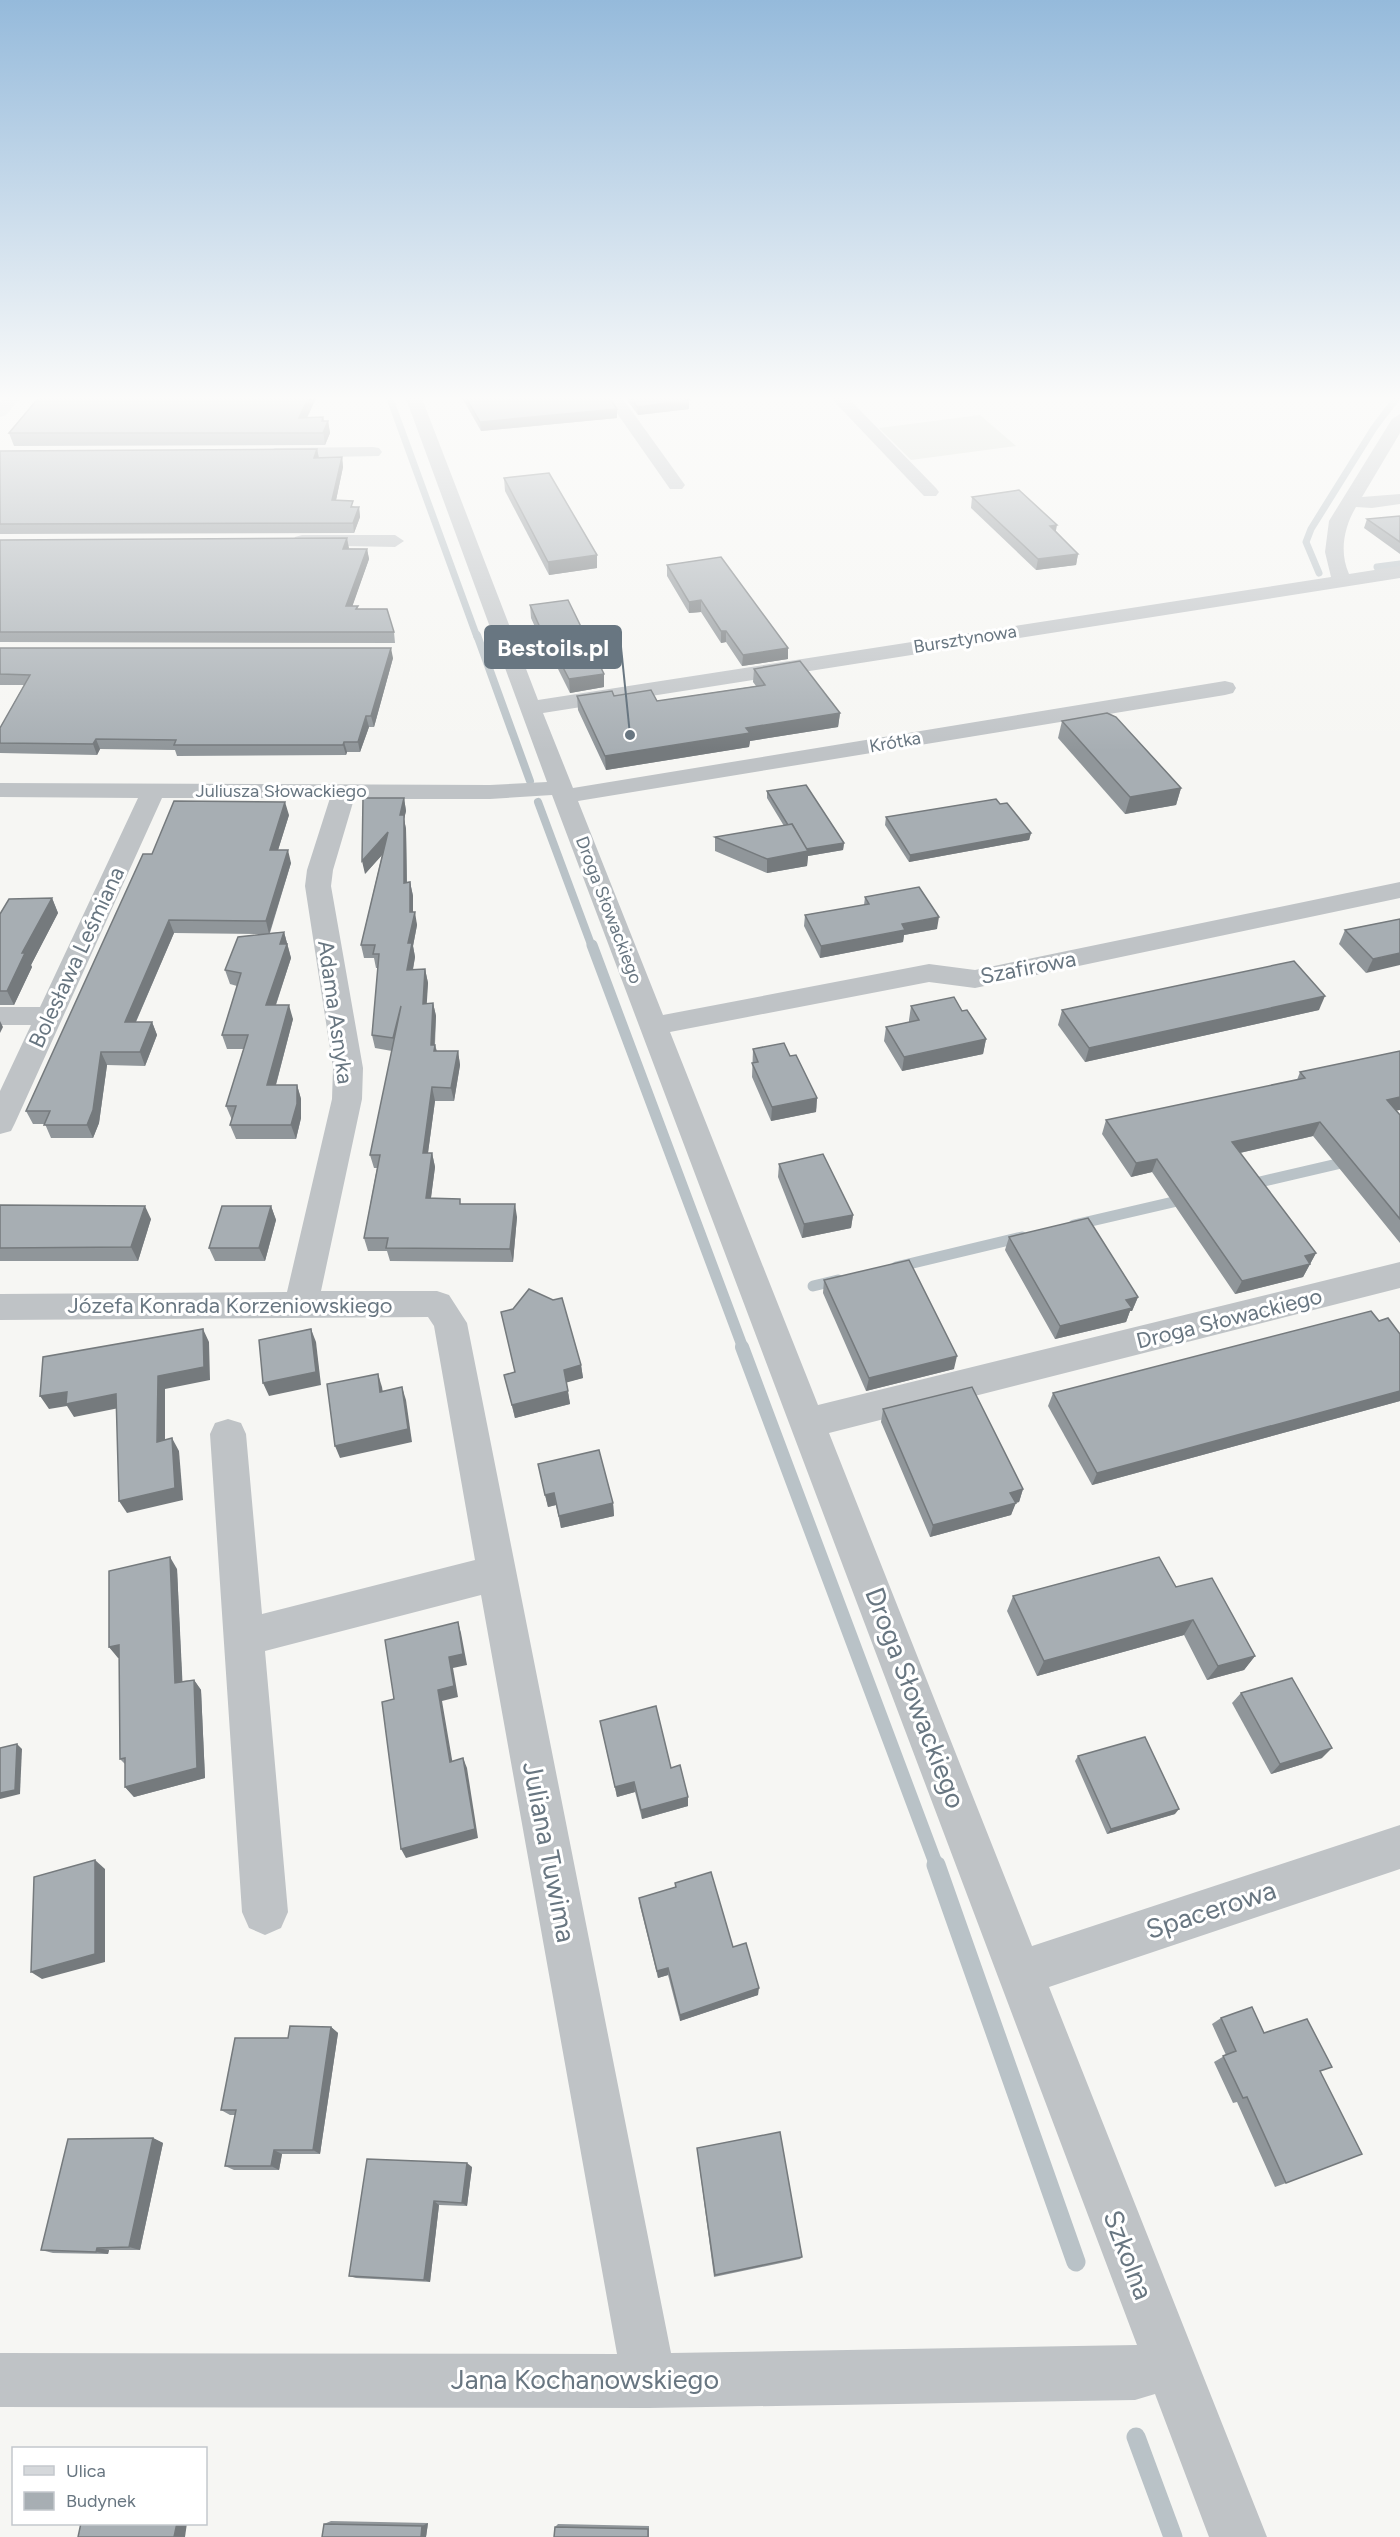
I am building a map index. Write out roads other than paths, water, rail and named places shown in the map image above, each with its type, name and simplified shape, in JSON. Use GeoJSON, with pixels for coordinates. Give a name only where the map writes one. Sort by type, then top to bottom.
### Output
{"type":"FeatureCollection","features":[{"type":"Feature","properties":{"kind":"street","name":"Droga Słowackiego"},"geometry":{"type":"LineString","coordinates":[[457,514],[530,708],[1021,1973]]}},
{"type":"Feature","properties":{"kind":"street"},"geometry":{"type":"LineString","coordinates":[[1343,514],[1333,538],[1338,575],[1343,580]]}},
{"type":"Feature","properties":{"kind":"street"},"geometry":{"type":"LineString","coordinates":[[288,542],[395,542]]}},
{"type":"Feature","properties":{"kind":"street","name":"Bursztynowa"},"geometry":{"type":"LineString","coordinates":[[530,708],[1400,572]]}},
{"type":"Feature","properties":{"kind":"street","name":"Krótka"},"geometry":{"type":"LineString","coordinates":[[563,792],[1225,688]]}},
{"type":"Feature","properties":{"kind":"street","name":"Juliusza Słowackiego"},"geometry":{"type":"LineString","coordinates":[[0,790],[563,792]]}},
{"type":"Feature","properties":{"kind":"street","name":"Bolesława Leśmiana"},"geometry":{"type":"LineString","coordinates":[[0,1123],[153,790]]}},
{"type":"Feature","properties":{"kind":"street","name":"Adama Asnyka"},"geometry":{"type":"LineString","coordinates":[[301,1304],[347,1099],[348,1068],[318,886],[320,870],[344,791]]}},
{"type":"Feature","properties":{"kind":"street","name":"Szafirowa"},"geometry":{"type":"LineString","coordinates":[[654,1026],[929,973],[975,979],[1400,890]]}},
{"type":"Feature","properties":{"kind":"street"},"geometry":{"type":"LineString","coordinates":[[0,1016],[49,1016]]}},
{"type":"Feature","properties":{"kind":"street","name":"Droga Słowackiego"},"geometry":{"type":"LineString","coordinates":[[808,1423],[1385,1279]]}},
{"type":"Feature","properties":{"kind":"street","name":"Józefa Konrada Korzeniowskiego"},"geometry":{"type":"LineString","coordinates":[[0,1307],[437,1304],[450,1323]]}},
{"type":"Feature","properties":{"kind":"street","name":"Juliana Tuwima"},"geometry":{"type":"LineString","coordinates":[[450,1323],[649,2381]]}},
{"type":"Feature","properties":{"kind":"street"},"geometry":{"type":"LineString","coordinates":[[228,1434],[265,1912]]}},
{"type":"Feature","properties":{"kind":"street"},"geometry":{"type":"LineString","coordinates":[[244,1637],[496,1573]]}},
{"type":"Feature","properties":{"kind":"street","name":"Spacerowa"},"geometry":{"type":"LineString","coordinates":[[1021,1973],[1400,1847]]}},
{"type":"Feature","properties":{"kind":"street","name":"Szkolna"},"geometry":{"type":"LineString","coordinates":[[1021,1973],[1238,2537]]}},
{"type":"Feature","properties":{"kind":"street","name":"Jana Kochanowskiego"},"geometry":{"type":"LineString","coordinates":[[0,2380],[649,2381],[1135,2373],[1169,2362]]}},
{"type":"Feature","properties":{"kind":"waterway"},"geometry":{"type":"LineString","coordinates":[[432,514],[477,637]]}},
{"type":"Feature","properties":{"kind":"waterway"},"geometry":{"type":"LineString","coordinates":[[1319,573],[1306,542],[1320,514]]}},
{"type":"Feature","properties":{"kind":"waterway"},"geometry":{"type":"LineString","coordinates":[[1377,567],[1400,564]]}},
{"type":"Feature","properties":{"kind":"waterway"},"geometry":{"type":"LineString","coordinates":[[477,635],[530,781]]}},
{"type":"Feature","properties":{"kind":"waterway"},"geometry":{"type":"LineString","coordinates":[[538,802],[592,947]]}},
{"type":"Feature","properties":{"kind":"waterway"},"geometry":{"type":"LineString","coordinates":[[592,945],[743,1348]]}},
{"type":"Feature","properties":{"kind":"waterway"},"geometry":{"type":"LineString","coordinates":[[1247,1185],[1350,1161]]}},
{"type":"Feature","properties":{"kind":"waterway"},"geometry":{"type":"LineString","coordinates":[[1074,1225],[1186,1199]]}},
{"type":"Feature","properties":{"kind":"waterway"},"geometry":{"type":"LineString","coordinates":[[896,1267],[1022,1237]]}},
{"type":"Feature","properties":{"kind":"waterway"},"geometry":{"type":"LineString","coordinates":[[813,1286],[838,1280]]}},
{"type":"Feature","properties":{"kind":"waterway"},"geometry":{"type":"LineString","coordinates":[[742,1347],[937,1867]]}},
{"type":"Feature","properties":{"kind":"waterway"},"geometry":{"type":"LineString","coordinates":[[936,1865],[1076,2262]]}},
{"type":"Feature","properties":{"kind":"waterway"},"geometry":{"type":"LineString","coordinates":[[1136,2437],[1173,2537]]}},
{"type":"Feature","properties":{"kind":"place","name":"Bestoils.pl"},"geometry":{"type":"Point","coordinates":[630,735]}}]}
